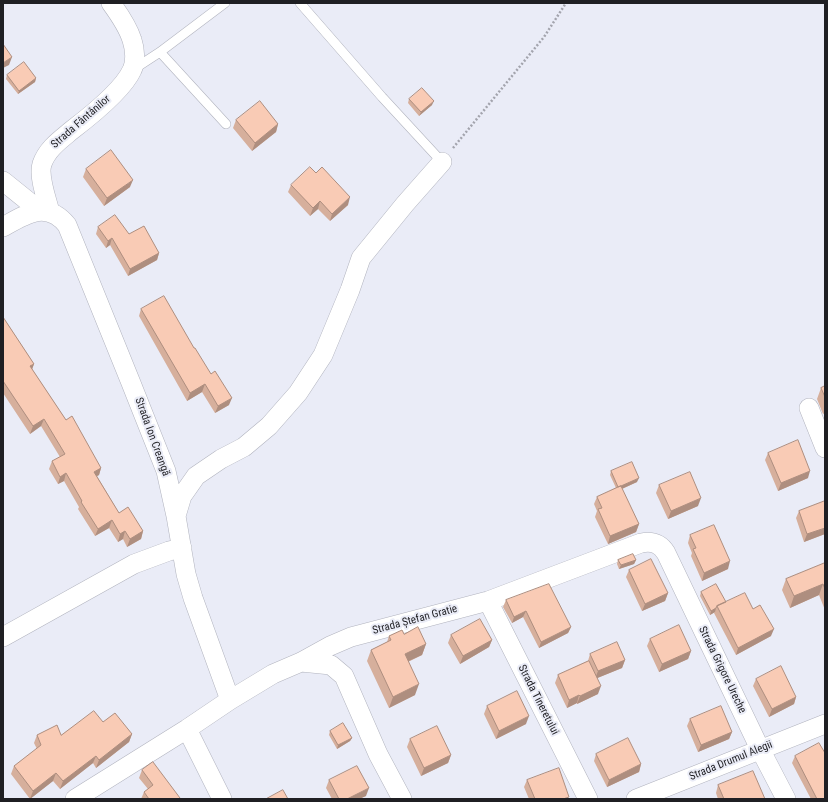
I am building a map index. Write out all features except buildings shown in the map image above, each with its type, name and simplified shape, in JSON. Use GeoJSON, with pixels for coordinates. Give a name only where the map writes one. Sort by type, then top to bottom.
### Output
{"type":"FeatureCollection","features":[{"type":"Feature","properties":{"kind":"street"},"geometry":{"type":"LineString","coordinates":[[119,6],[132,40],[134,57],[132,70]]}},
{"type":"Feature","properties":{"kind":"street","name":"Strada Fântânilor"},"geometry":{"type":"LineString","coordinates":[[44,211],[41,166],[46,154],[56,143],[86,119],[118,89],[132,70]]}},
{"type":"Feature","properties":{"kind":"street"},"geometry":{"type":"LineString","coordinates":[[176,516],[182,496],[196,476],[221,459],[244,447],[269,426],[298,393],[323,355],[350,290],[361,258],[442,162]]}},
{"type":"Feature","properties":{"kind":"street","name":"Strada Ion Creangă"},"geometry":{"type":"LineString","coordinates":[[3,181],[44,211],[60,217],[67,225],[166,471],[176,516],[186,574],[193,598],[230,700]]}},
{"type":"Feature","properties":{"kind":"street"},"geometry":{"type":"LineString","coordinates":[[3,227],[17,219],[44,211]]}},
{"type":"Feature","properties":{"kind":"street"},"geometry":{"type":"LineString","coordinates":[[809,408],[825,448]]}},
{"type":"Feature","properties":{"kind":"street","name":"Strada Ștefan Gratie"},"geometry":{"type":"LineString","coordinates":[[75,799],[273,674],[301,662],[350,637],[488,601],[641,543],[657,543]]}},
{"type":"Feature","properties":{"kind":"street","name":"Strada Grigore Ureche"},"geometry":{"type":"LineString","coordinates":[[657,543],[666,553],[760,749],[786,799]]}},
{"type":"Feature","properties":{"kind":"street"},"geometry":{"type":"LineString","coordinates":[[3,637],[134,564],[169,551],[182,548]]}},
{"type":"Feature","properties":{"kind":"street","name":"Strada Tineretului"},"geometry":{"type":"LineString","coordinates":[[488,601],[588,799]]}},
{"type":"Feature","properties":{"kind":"street"},"geometry":{"type":"LineString","coordinates":[[301,662],[331,665],[344,676],[378,754],[402,799]]}},
{"type":"Feature","properties":{"kind":"street","name":"Strada Drumul Alegii"},"geometry":{"type":"LineString","coordinates":[[636,799],[825,724]]}},
{"type":"Feature","properties":{"kind":"street"},"geometry":{"type":"LineString","coordinates":[[187,729],[222,799]]}},
{"type":"Feature","properties":{"kind":"lane"},"geometry":{"type":"LineString","coordinates":[[132,70],[160,52],[225,3]]}},
{"type":"Feature","properties":{"kind":"lane"},"geometry":{"type":"LineString","coordinates":[[300,3],[382,97],[442,162]]}},
{"type":"Feature","properties":{"kind":"lane"},"geometry":{"type":"LineString","coordinates":[[160,52],[226,124]]}},
{"type":"Feature","properties":{"kind":"path"},"geometry":{"type":"LineString","coordinates":[[442,162],[544,37],[566,3]]}}]}
